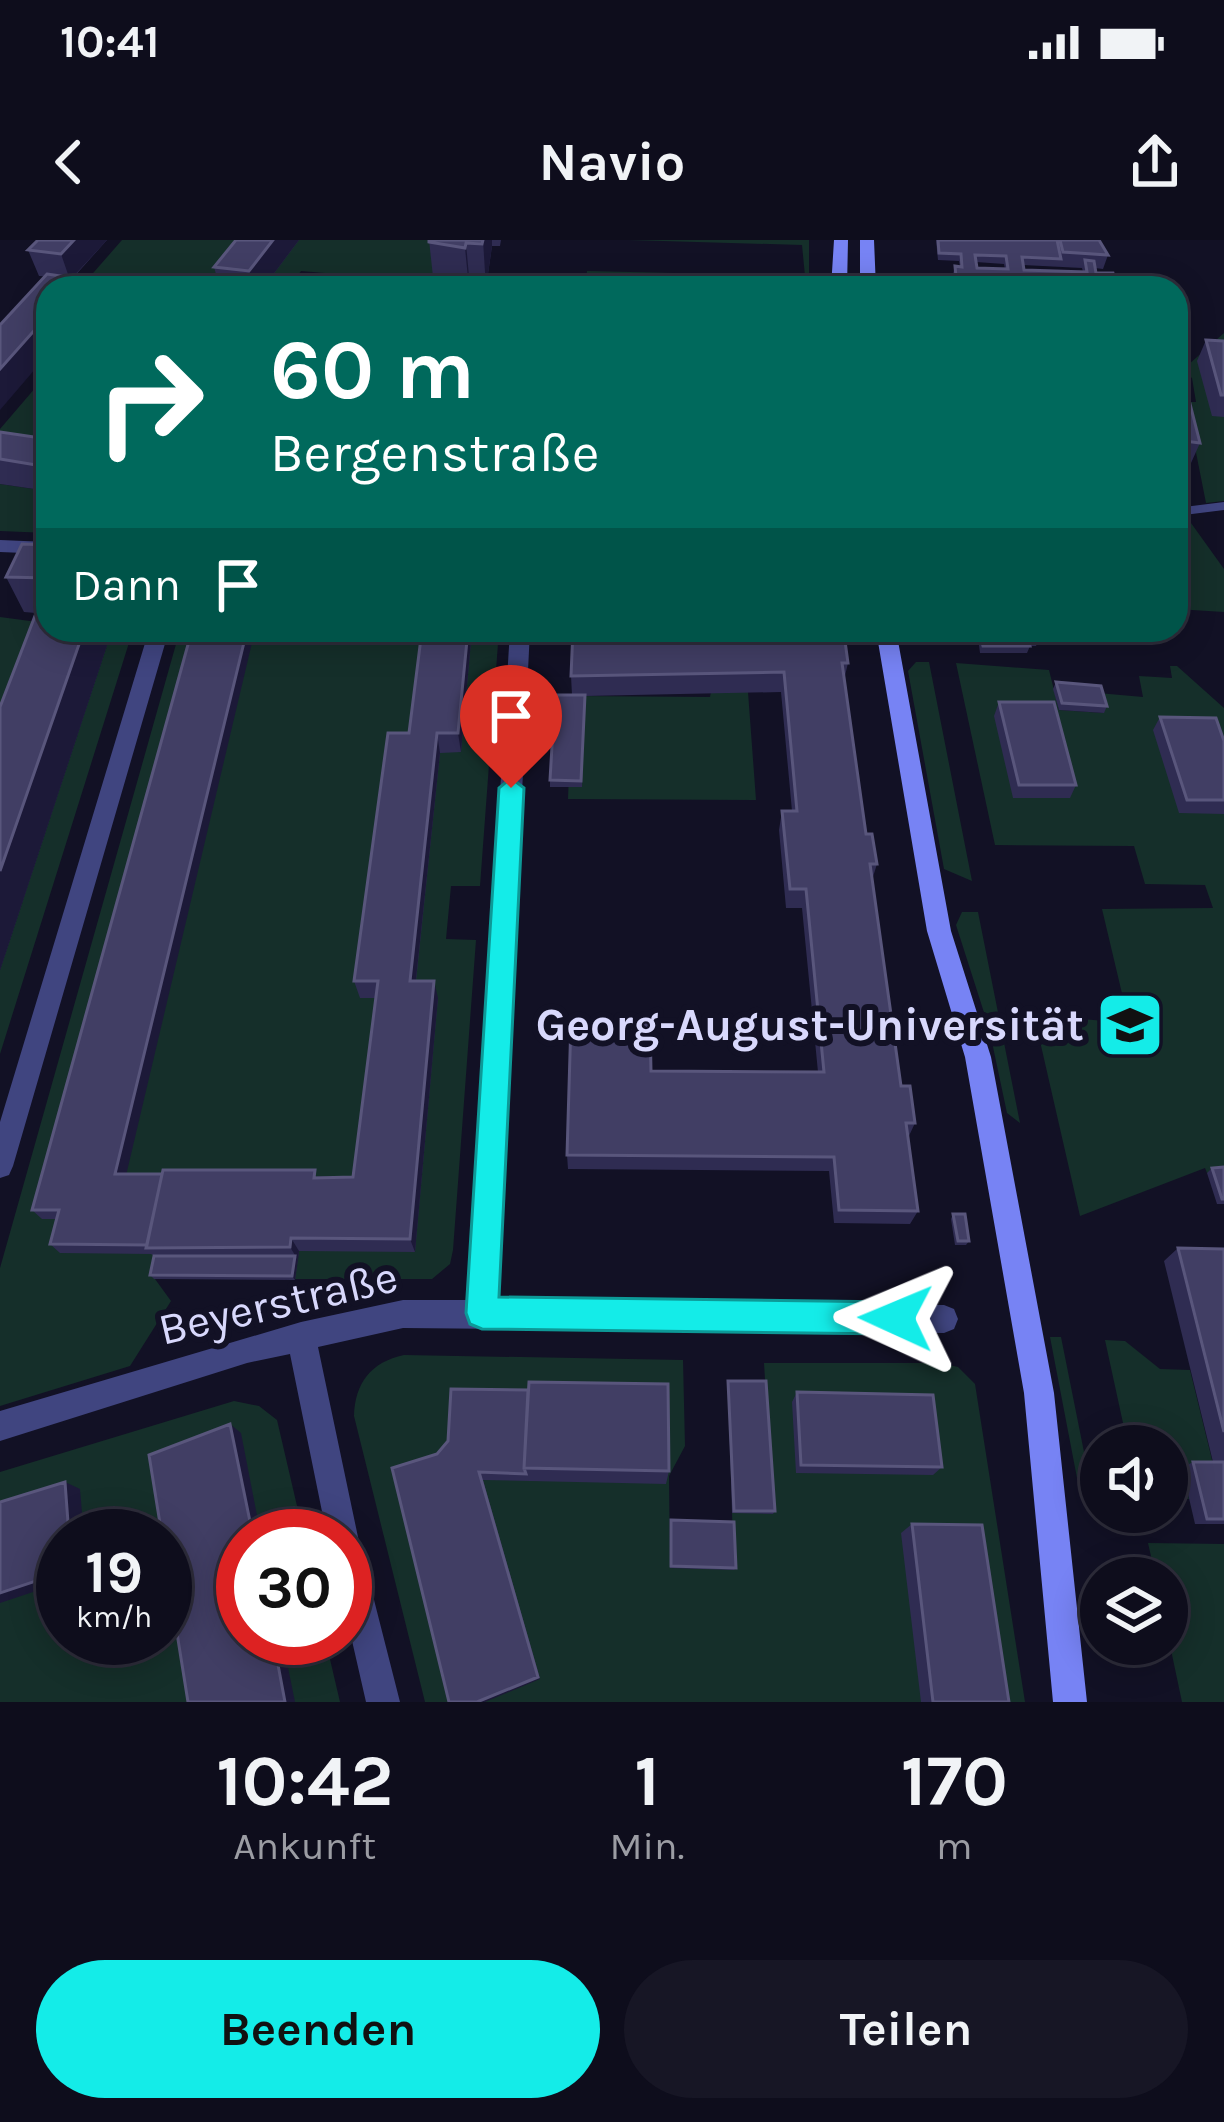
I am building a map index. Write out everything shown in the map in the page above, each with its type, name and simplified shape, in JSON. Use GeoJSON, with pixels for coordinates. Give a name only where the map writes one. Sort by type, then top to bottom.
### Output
{"type":"FeatureCollection","features":[{"type":"Feature","properties":{"kind":"street"},"geometry":{"type":"LineString","coordinates":[[840,276],[841,240]]}},
{"type":"Feature","properties":{"kind":"street"},"geometry":{"type":"LineString","coordinates":[[867,240],[868,276]]}},
{"type":"Feature","properties":{"kind":"street"},"geometry":{"type":"LineString","coordinates":[[0,546],[36,548]]}},
{"type":"Feature","properties":{"kind":"street"},"geometry":{"type":"LineString","coordinates":[[0,1166],[155,642]]}},
{"type":"Feature","properties":{"kind":"street"},"geometry":{"type":"LineString","coordinates":[[482,1313],[519,642]]}},
{"type":"Feature","properties":{"kind":"street"},"geometry":{"type":"LineString","coordinates":[[888,642],[935,912],[978,1057],[1039,1393],[1070,1702]]}},
{"type":"Feature","properties":{"kind":"street","name":"Beyerstraße"},"geometry":{"type":"LineString","coordinates":[[0,1426],[301,1336],[403,1314],[944,1318]]}},
{"type":"Feature","properties":{"kind":"street"},"geometry":{"type":"LineString","coordinates":[[301,1336],[338,1509]]}},
{"type":"Feature","properties":{"kind":"street"},"geometry":{"type":"LineString","coordinates":[[372,1659],[382,1702]]}},
{"type":"Feature","properties":{"kind":"lane"},"geometry":{"type":"LineString","coordinates":[[1188,510],[1224,506]]}},
{"type":"Feature","properties":{"kind":"green space"},"geometry":{"type":"Polygon","coordinates":[[[122,240],[249,240],[221,276],[90,276],[122,240]]]}},
{"type":"Feature","properties":{"kind":"green space"},"geometry":{"type":"Polygon","coordinates":[[[255,240],[443,240],[448,276],[336,276],[301,271],[297,276],[227,276],[255,240]]]}},
{"type":"Feature","properties":{"kind":"green space"},"geometry":{"type":"Polygon","coordinates":[[[628,240],[809,240],[809,276],[805,276],[802,245],[628,240]]]}},
{"type":"Feature","properties":{"kind":"green space"},"geometry":{"type":"Polygon","coordinates":[[[587,271],[805,276],[586,276],[587,271]]]}},
{"type":"Feature","properties":{"kind":"green space"},"geometry":{"type":"Polygon","coordinates":[[[1224,333],[1224,501],[1206,503],[1188,412],[1188,402],[1196,402],[1188,365],[1224,333]]]}},
{"type":"Feature","properties":{"kind":"green space"},"geometry":{"type":"Polygon","coordinates":[[[36,387],[36,450],[0,445],[0,429],[36,387]]]}},
{"type":"Feature","properties":{"kind":"green space"},"geometry":{"type":"Polygon","coordinates":[[[0,484],[36,489],[36,532],[0,531],[0,484]]]}},
{"type":"Feature","properties":{"kind":"green space"},"geometry":{"type":"Polygon","coordinates":[[[1188,519],[1224,569],[1224,612],[1188,610],[1188,519]]]}},
{"type":"Feature","properties":{"kind":"green space"},"geometry":{"type":"Polygon","coordinates":[[[0,617],[36,622],[36,642],[45,642],[0,797],[0,617]]]}},
{"type":"Feature","properties":{"kind":"green space"},"geometry":{"type":"Polygon","coordinates":[[[108,642],[129,642],[0,1054],[0,970],[108,642]]]}},
{"type":"Feature","properties":{"kind":"green space"},"geometry":{"type":"Polygon","coordinates":[[[177,642],[498,642],[480,886],[451,886],[446,939],[476,940],[450,1264],[432,1279],[155,1279],[171,1301],[130,1366],[0,1406],[0,1268],[177,642]]]}},
{"type":"Feature","properties":{"kind":"green space"},"geometry":{"type":"Polygon","coordinates":[[[916,662],[929,662],[972,881],[944,869],[908,671],[916,662]]]}},
{"type":"Feature","properties":{"kind":"green space"},"geometry":{"type":"Polygon","coordinates":[[[956,663],[1049,670],[1059,710],[1103,713],[1098,693],[1143,697],[1139,676],[1172,678],[1170,666],[1177,666],[1224,708],[1224,1172],[1207,1173],[1205,1168],[1080,1216],[1034,1015],[1129,1023],[1102,909],[1213,908],[1205,885],[1145,884],[1134,846],[995,845],[956,663]]]}},
{"type":"Feature","properties":{"kind":"green space"},"geometry":{"type":"Polygon","coordinates":[[[711,692],[748,692],[756,800],[568,799],[572,696],[710,697],[711,692]]]}},
{"type":"Feature","properties":{"kind":"green space"},"geometry":{"type":"Polygon","coordinates":[[[962,912],[978,912],[1020,1123],[1007,1113],[989,1028],[956,925],[962,912]]]}},
{"type":"Feature","properties":{"kind":"green space"},"geometry":{"type":"Polygon","coordinates":[[[1050,1337],[1061,1337],[1080,1432],[1077,1478],[1050,1337]]]}},
{"type":"Feature","properties":{"kind":"green space"},"geometry":{"type":"Polygon","coordinates":[[[1105,1340],[1125,1341],[1160,1369],[1190,1370],[1214,1468],[1188,1468],[1188,1425],[1123,1425],[1105,1340]]]}},
{"type":"Feature","properties":{"kind":"green space"},"geometry":{"type":"Polygon","coordinates":[[[404,1355],[683,1360],[685,1446],[669,1476],[670,1568],[734,1569],[732,1513],[773,1513],[764,1363],[941,1363],[958,1367],[975,1384],[1025,1702],[425,1702],[354,1416],[367,1376],[382,1363],[404,1355]]]}},
{"type":"Feature","properties":{"kind":"green space"},"geometry":{"type":"Polygon","coordinates":[[[234,1401],[259,1406],[277,1420],[298,1509],[216,1509],[216,1665],[331,1665],[340,1702],[0,1702],[0,1472],[234,1401]]]}},
{"type":"Feature","properties":{"kind":"green space"},"geometry":{"type":"Polygon","coordinates":[[[1148,1543],[1224,1544],[1224,1702],[1182,1702],[1174,1665],[1188,1665],[1188,1557],[1151,1557],[1148,1543]]]}},
{"type":"Feature","properties":{"kind":"building"},"geometry":{"type":"Polygon","coordinates":[[[38,240],[74,240],[61,254],[28,250],[38,240]]]}},
{"type":"Feature","properties":{"kind":"building"},"geometry":{"type":"Polygon","coordinates":[[[236,240],[273,240],[249,271],[214,267],[236,240]]]}},
{"type":"Feature","properties":{"kind":"building"},"geometry":{"type":"Polygon","coordinates":[[[429,240],[483,240],[482,244],[466,243],[465,248],[429,240]]]}},
{"type":"Feature","properties":{"kind":"building"},"geometry":{"type":"Polygon","coordinates":[[[938,240],[1057,240],[1061,259],[1022,257],[1024,270],[1087,272],[1085,260],[1094,261],[1096,273],[1114,276],[956,276],[955,266],[962,267],[961,254],[939,253],[938,240]],[[975,255],[977,268],[1008,269],[1006,256],[975,255]]]}},
{"type":"Feature","properties":{"kind":"building"},"geometry":{"type":"Polygon","coordinates":[[[1060,240],[1099,240],[1108,255],[1063,252],[1060,240]]]}},
{"type":"Feature","properties":{"kind":"building"},"geometry":{"type":"Polygon","coordinates":[[[36,286],[36,328],[0,369],[0,325],[36,286]]]}},
{"type":"Feature","properties":{"kind":"building"},"geometry":{"type":"Polygon","coordinates":[[[1206,340],[1224,341],[1224,395],[1221,395],[1206,340]]]}},
{"type":"Feature","properties":{"kind":"building"},"geometry":{"type":"Polygon","coordinates":[[[1188,396],[1200,443],[1188,442],[1188,396]]]}},
{"type":"Feature","properties":{"kind":"building"},"geometry":{"type":"Polygon","coordinates":[[[0,432],[36,437],[36,465],[0,459],[0,432]]]}},
{"type":"Feature","properties":{"kind":"building"},"geometry":{"type":"Polygon","coordinates":[[[22,544],[36,545],[36,578],[6,577],[22,544]]]}},
{"type":"Feature","properties":{"kind":"building"},"geometry":{"type":"Polygon","coordinates":[[[36,613],[36,642],[80,642],[0,871],[0,707],[36,613]]]}},
{"type":"Feature","properties":{"kind":"building"},"geometry":{"type":"Polygon","coordinates":[[[189,642],[244,642],[115,1174],[162,1174],[147,1245],[50,1244],[59,1210],[32,1210],[189,642]]]}},
{"type":"Feature","properties":{"kind":"building"},"geometry":{"type":"Polygon","coordinates":[[[420,642],[467,642],[458,733],[437,733],[410,981],[434,981],[410,1239],[291,1238],[290,1247],[146,1248],[163,1170],[315,1170],[314,1178],[353,1177],[378,981],[354,981],[388,733],[409,733],[420,642]]]}},
{"type":"Feature","properties":{"kind":"building"},"geometry":{"type":"Polygon","coordinates":[[[572,642],[845,642],[848,663],[842,663],[866,834],[872,834],[877,864],[870,864],[901,1086],[910,1086],[915,1123],[906,1123],[918,1211],[839,1210],[834,1157],[567,1155],[571,1021],[650,1021],[651,1071],[824,1072],[806,889],[790,889],[782,811],[797,811],[784,672],[571,676],[572,642]]]}},
{"type":"Feature","properties":{"kind":"building"},"geometry":{"type":"Polygon","coordinates":[[[982,642],[1029,642],[1030,646],[983,646],[982,642]]]}},
{"type":"Feature","properties":{"kind":"building"},"geometry":{"type":"Polygon","coordinates":[[[1056,682],[1101,686],[1107,706],[1062,703],[1056,682]]]}},
{"type":"Feature","properties":{"kind":"building"},"geometry":{"type":"Polygon","coordinates":[[[555,695],[585,695],[581,781],[550,780],[555,695]]]}},
{"type":"Feature","properties":{"kind":"building"},"geometry":{"type":"Polygon","coordinates":[[[999,702],[1054,702],[1076,785],[1019,785],[999,702]]]}},
{"type":"Feature","properties":{"kind":"building"},"geometry":{"type":"Polygon","coordinates":[[[1160,717],[1216,718],[1224,741],[1224,800],[1187,800],[1160,717]]]}},
{"type":"Feature","properties":{"kind":"building"},"geometry":{"type":"Polygon","coordinates":[[[1224,1167],[1224,1199],[1222,1199],[1212,1168],[1224,1167]]]}},
{"type":"Feature","properties":{"kind":"building"},"geometry":{"type":"Polygon","coordinates":[[[953,1214],[965,1214],[969,1241],[958,1241],[953,1214]]]}},
{"type":"Feature","properties":{"kind":"building"},"geometry":{"type":"Polygon","coordinates":[[[1178,1248],[1224,1249],[1224,1432],[1178,1248]]]}},
{"type":"Feature","properties":{"kind":"building"},"geometry":{"type":"Polygon","coordinates":[[[154,1256],[295,1256],[292,1276],[150,1275],[154,1256]]]}},
{"type":"Feature","properties":{"kind":"building"},"geometry":{"type":"Polygon","coordinates":[[[728,1381],[766,1381],[775,1511],[734,1511],[728,1381]]]}},
{"type":"Feature","properties":{"kind":"building"},"geometry":{"type":"Polygon","coordinates":[[[529,1382],[668,1384],[669,1471],[524,1468],[529,1382]]]}},
{"type":"Feature","properties":{"kind":"building"},"geometry":{"type":"Polygon","coordinates":[[[451,1389],[528,1390],[526,1474],[479,1472],[538,1677],[477,1702],[449,1702],[392,1468],[437,1454],[448,1441],[451,1389]]]}},
{"type":"Feature","properties":{"kind":"building"},"geometry":{"type":"Polygon","coordinates":[[[797,1392],[933,1395],[942,1467],[801,1465],[797,1392]]]}},
{"type":"Feature","properties":{"kind":"building"},"geometry":{"type":"Polygon","coordinates":[[[230,1424],[247,1509],[216,1509],[216,1665],[278,1665],[285,1702],[188,1702],[182,1665],[192,1665],[192,1509],[158,1509],[149,1455],[230,1424]]]}},
{"type":"Feature","properties":{"kind":"building"},"geometry":{"type":"Polygon","coordinates":[[[1193,1462],[1224,1462],[1224,1519],[1207,1519],[1193,1462]]]}},
{"type":"Feature","properties":{"kind":"building"},"geometry":{"type":"Polygon","coordinates":[[[65,1482],[67,1509],[36,1509],[36,1581],[0,1593],[0,1502],[65,1482]]]}},
{"type":"Feature","properties":{"kind":"building"},"geometry":{"type":"Polygon","coordinates":[[[671,1520],[734,1522],[736,1568],[671,1566],[671,1520]]]}},
{"type":"Feature","properties":{"kind":"building"},"geometry":{"type":"Polygon","coordinates":[[[912,1524],[982,1525],[1009,1702],[933,1702],[912,1524]]]}},
{"type":"Feature","properties":{"kind":"place","name":"Georg-August-Universität"},"geometry":{"type":"Point","coordinates":[1130,1025]}},
{"type":"Feature","properties":{"kind":"route"},"geometry":{"type":"LineString","coordinates":[[511,788],[482,1313],[896,1318]]}}]}
